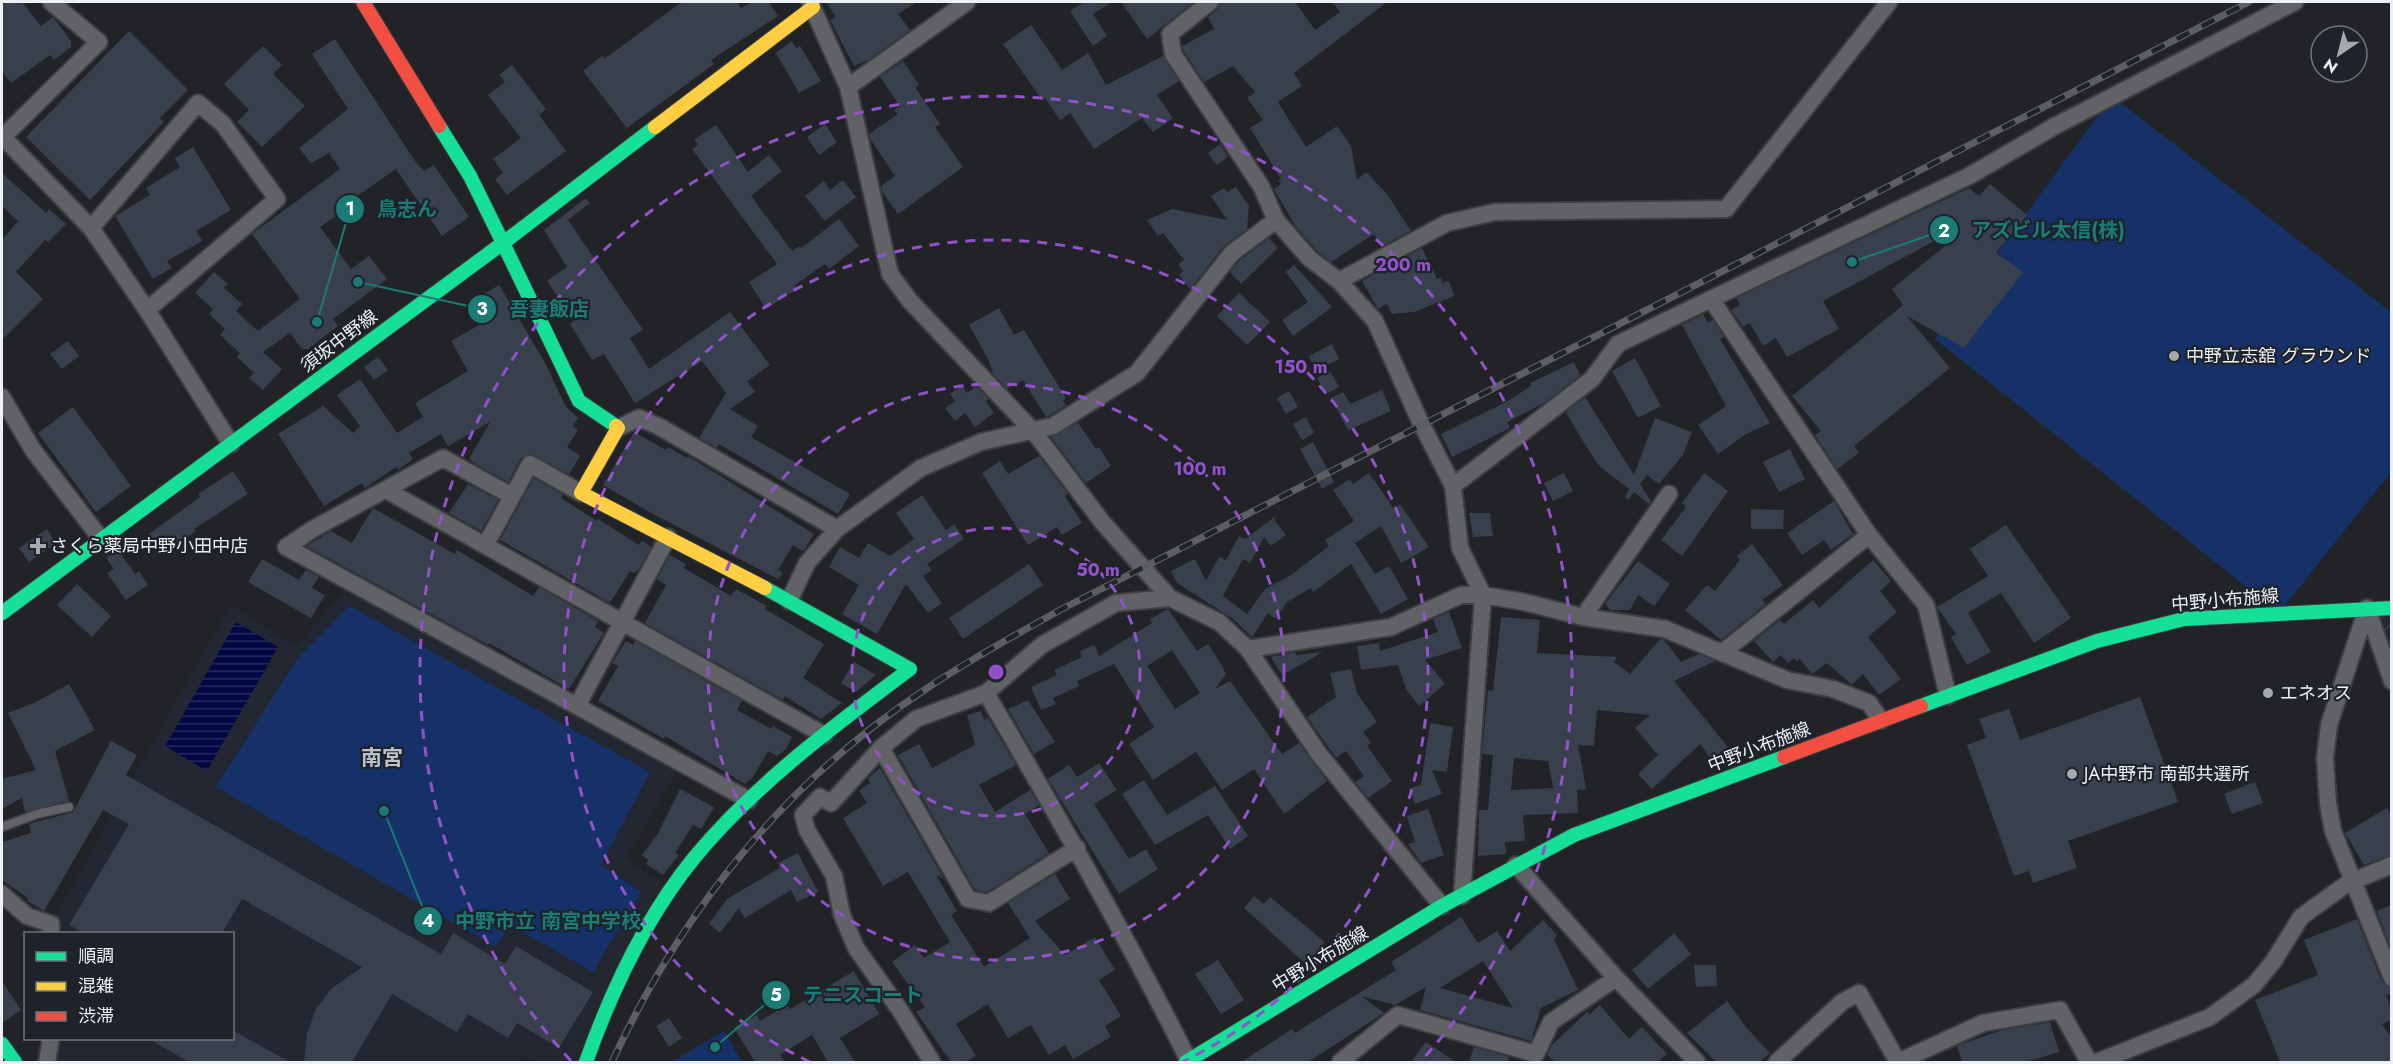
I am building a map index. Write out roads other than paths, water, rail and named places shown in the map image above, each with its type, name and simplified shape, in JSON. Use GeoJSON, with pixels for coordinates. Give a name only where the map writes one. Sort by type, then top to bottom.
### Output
{"type":"FeatureCollection","features":[{"type":"Feature","properties":{"kind":"main road"},"geometry":{"type":"LineString","coordinates":[[363,2],[470,176],[579,400],[618,428],[581,493],[789,601],[910,669],[824,735],[749,800],[714,836],[672,889],[630,958],[609,1001],[586,1062]]}},
{"type":"Feature","properties":{"kind":"main road","name":"須坂中野線"},"geometry":{"type":"LineString","coordinates":[[2,613],[503,243],[812,4]]}},
{"type":"Feature","properties":{"kind":"main road","name":"中野小布施線"},"geometry":{"type":"LineString","coordinates":[[1188,1062],[1442,906],[1574,835],[2097,640],[2184,619],[2391,608]]}},
{"type":"Feature","properties":{"kind":"main road"},"geometry":{"type":"LineString","coordinates":[[2,1044],[15,1062]]}},
{"type":"Feature","properties":{"kind":"street"},"geometry":{"type":"LineString","coordinates":[[51,2],[99,42],[3,137],[91,228],[147,310],[231,444]]}},
{"type":"Feature","properties":{"kind":"street"},"geometry":{"type":"LineString","coordinates":[[848,87],[967,2]]}},
{"type":"Feature","properties":{"kind":"street"},"geometry":{"type":"LineString","coordinates":[[1210,2],[1170,34],[1173,54],[1261,186],[1275,220],[1309,258],[1340,281],[1376,321],[1419,419],[1453,486],[1460,548],[1483,595],[1462,896]]}},
{"type":"Feature","properties":{"kind":"street"},"geometry":{"type":"LineString","coordinates":[[1340,281],[1447,224],[1495,212],[1726,209],[1889,2]]}},
{"type":"Feature","properties":{"kind":"street"},"geometry":{"type":"LineString","coordinates":[[1453,486],[1592,379],[1618,344],[1969,176],[2055,126],[2295,2]]}},
{"type":"Feature","properties":{"kind":"street"},"geometry":{"type":"LineString","coordinates":[[812,4],[848,87],[890,274],[910,301],[1034,432],[1103,524],[1170,598],[1219,622],[1248,649],[1319,754],[1442,906]]}},
{"type":"Feature","properties":{"kind":"street"},"geometry":{"type":"LineString","coordinates":[[91,228],[198,103],[223,124],[278,199],[147,310]]}},
{"type":"Feature","properties":{"kind":"street"},"geometry":{"type":"LineString","coordinates":[[789,601],[807,563],[837,529],[921,468],[981,442],[1053,426],[1137,373],[1232,253],[1275,220]]}},
{"type":"Feature","properties":{"kind":"street"},"geometry":{"type":"LineString","coordinates":[[1711,299],[1869,535],[1926,605],[1948,696]]}},
{"type":"Feature","properties":{"kind":"street"},"geometry":{"type":"LineString","coordinates":[[2,397],[33,450],[101,539]]}},
{"type":"Feature","properties":{"kind":"street"},"geometry":{"type":"LineString","coordinates":[[618,428],[639,418],[658,426],[837,529]]}},
{"type":"Feature","properties":{"kind":"street"},"geometry":{"type":"LineString","coordinates":[[512,496],[443,458],[286,547],[749,800]]}},
{"type":"Feature","properties":{"kind":"street"},"geometry":{"type":"LineString","coordinates":[[486,544],[530,464],[581,493]]}},
{"type":"Feature","properties":{"kind":"street"},"geometry":{"type":"LineString","coordinates":[[386,490],[824,735]]}},
{"type":"Feature","properties":{"kind":"street"},"geometry":{"type":"LineString","coordinates":[[1583,617],[1669,494]]}},
{"type":"Feature","properties":{"kind":"street"},"geometry":{"type":"LineString","coordinates":[[1723,652],[1869,535]]}},
{"type":"Feature","properties":{"kind":"street"},"geometry":{"type":"LineString","coordinates":[[577,706],[668,537]]}},
{"type":"Feature","properties":{"kind":"street"},"geometry":{"type":"LineString","coordinates":[[1248,649],[1390,627],[1461,595],[1483,595],[1524,602],[1583,617],[1665,629],[1787,680],[1833,688],[1869,702],[1881,720]]}},
{"type":"Feature","properties":{"kind":"street"},"geometry":{"type":"LineString","coordinates":[[932,1062],[900,1010],[856,948],[842,915],[834,876],[807,830],[803,815],[820,797],[831,803],[881,748],[916,719],[986,693],[1042,645],[1116,603],[1170,598]]}},
{"type":"Feature","properties":{"kind":"street"},"geometry":{"type":"LineString","coordinates":[[2367,608],[2391,681]]}},
{"type":"Feature","properties":{"kind":"street"},"geometry":{"type":"LineString","coordinates":[[2367,608],[2329,725],[2325,758],[2333,831],[2391,978]]}},
{"type":"Feature","properties":{"kind":"street"},"geometry":{"type":"LineString","coordinates":[[986,693],[1077,848],[1142,965],[1188,1062]]}},
{"type":"Feature","properties":{"kind":"street"},"geometry":{"type":"LineString","coordinates":[[881,748],[968,899],[989,903],[1077,848]]}},
{"type":"Feature","properties":{"kind":"street"},"geometry":{"type":"LineString","coordinates":[[1516,865],[1616,978],[1697,1062]]}},
{"type":"Feature","properties":{"kind":"street"},"geometry":{"type":"LineString","coordinates":[[2097,1062],[2210,1017],[2254,985],[2273,962],[2301,917],[2353,883],[2391,865]]}},
{"type":"Feature","properties":{"kind":"street"},"geometry":{"type":"LineString","coordinates":[[2,894],[27,916],[51,924],[51,932]]}},
{"type":"Feature","properties":{"kind":"street"},"geometry":{"type":"LineString","coordinates":[[1340,1062],[1398,1015],[1536,1054],[1551,1022],[1616,978]]}},
{"type":"Feature","properties":{"kind":"street"},"geometry":{"type":"LineString","coordinates":[[1777,1062],[1842,1002],[1859,993],[1898,1062],[1983,1023],[2060,1010],[2089,1062]]}},
{"type":"Feature","properties":{"kind":"street"},"geometry":{"type":"LineString","coordinates":[[47,1062],[51,1040]]}},
{"type":"Feature","properties":{"kind":"lane"},"geometry":{"type":"LineString","coordinates":[[2,827],[37,814],[69,807]]}},
{"type":"Feature","properties":{"kind":"railway"},"geometry":{"type":"LineString","coordinates":[[612,1062],[639,1007],[670,954],[704,903],[741,855],[782,809],[825,767],[873,727],[923,691],[1060,610],[2249,2]]}},
{"type":"Feature","properties":{"kind":"place","name":"アズビル太信(株)"},"geometry":{"type":"Point","coordinates":[1852,262]}},
{"type":"Feature","properties":{"kind":"place","name":"吾妻飯店"},"geometry":{"type":"Point","coordinates":[358,282]}},
{"type":"Feature","properties":{"kind":"place","name":"鳥志ん"},"geometry":{"type":"Point","coordinates":[317,322]}},
{"type":"Feature","properties":{"kind":"place","name":"中野立志舘 グラウンド"},"geometry":{"type":"Point","coordinates":[2174,356]}},
{"type":"Feature","properties":{"kind":"place","name":"さくら薬局中野小田中店"},"geometry":{"type":"Point","coordinates":[38,546]}},
{"type":"Feature","properties":{"kind":"place","name":"エネオス"},"geometry":{"type":"Point","coordinates":[2268,693]}},
{"type":"Feature","properties":{"kind":"place","name":"JA中野市 南部共選所"},"geometry":{"type":"Point","coordinates":[2072,774]}},
{"type":"Feature","properties":{"kind":"place","name":"中野市立 南宮中学校"},"geometry":{"type":"Point","coordinates":[384,811]}},
{"type":"Feature","properties":{"kind":"place","name":"テニスコート"},"geometry":{"type":"Point","coordinates":[715,1047]}},
{"type":"Feature","properties":{"kind":"district","name":"南宮"},"geometry":{"type":"Point","coordinates":[382,758]}}]}
